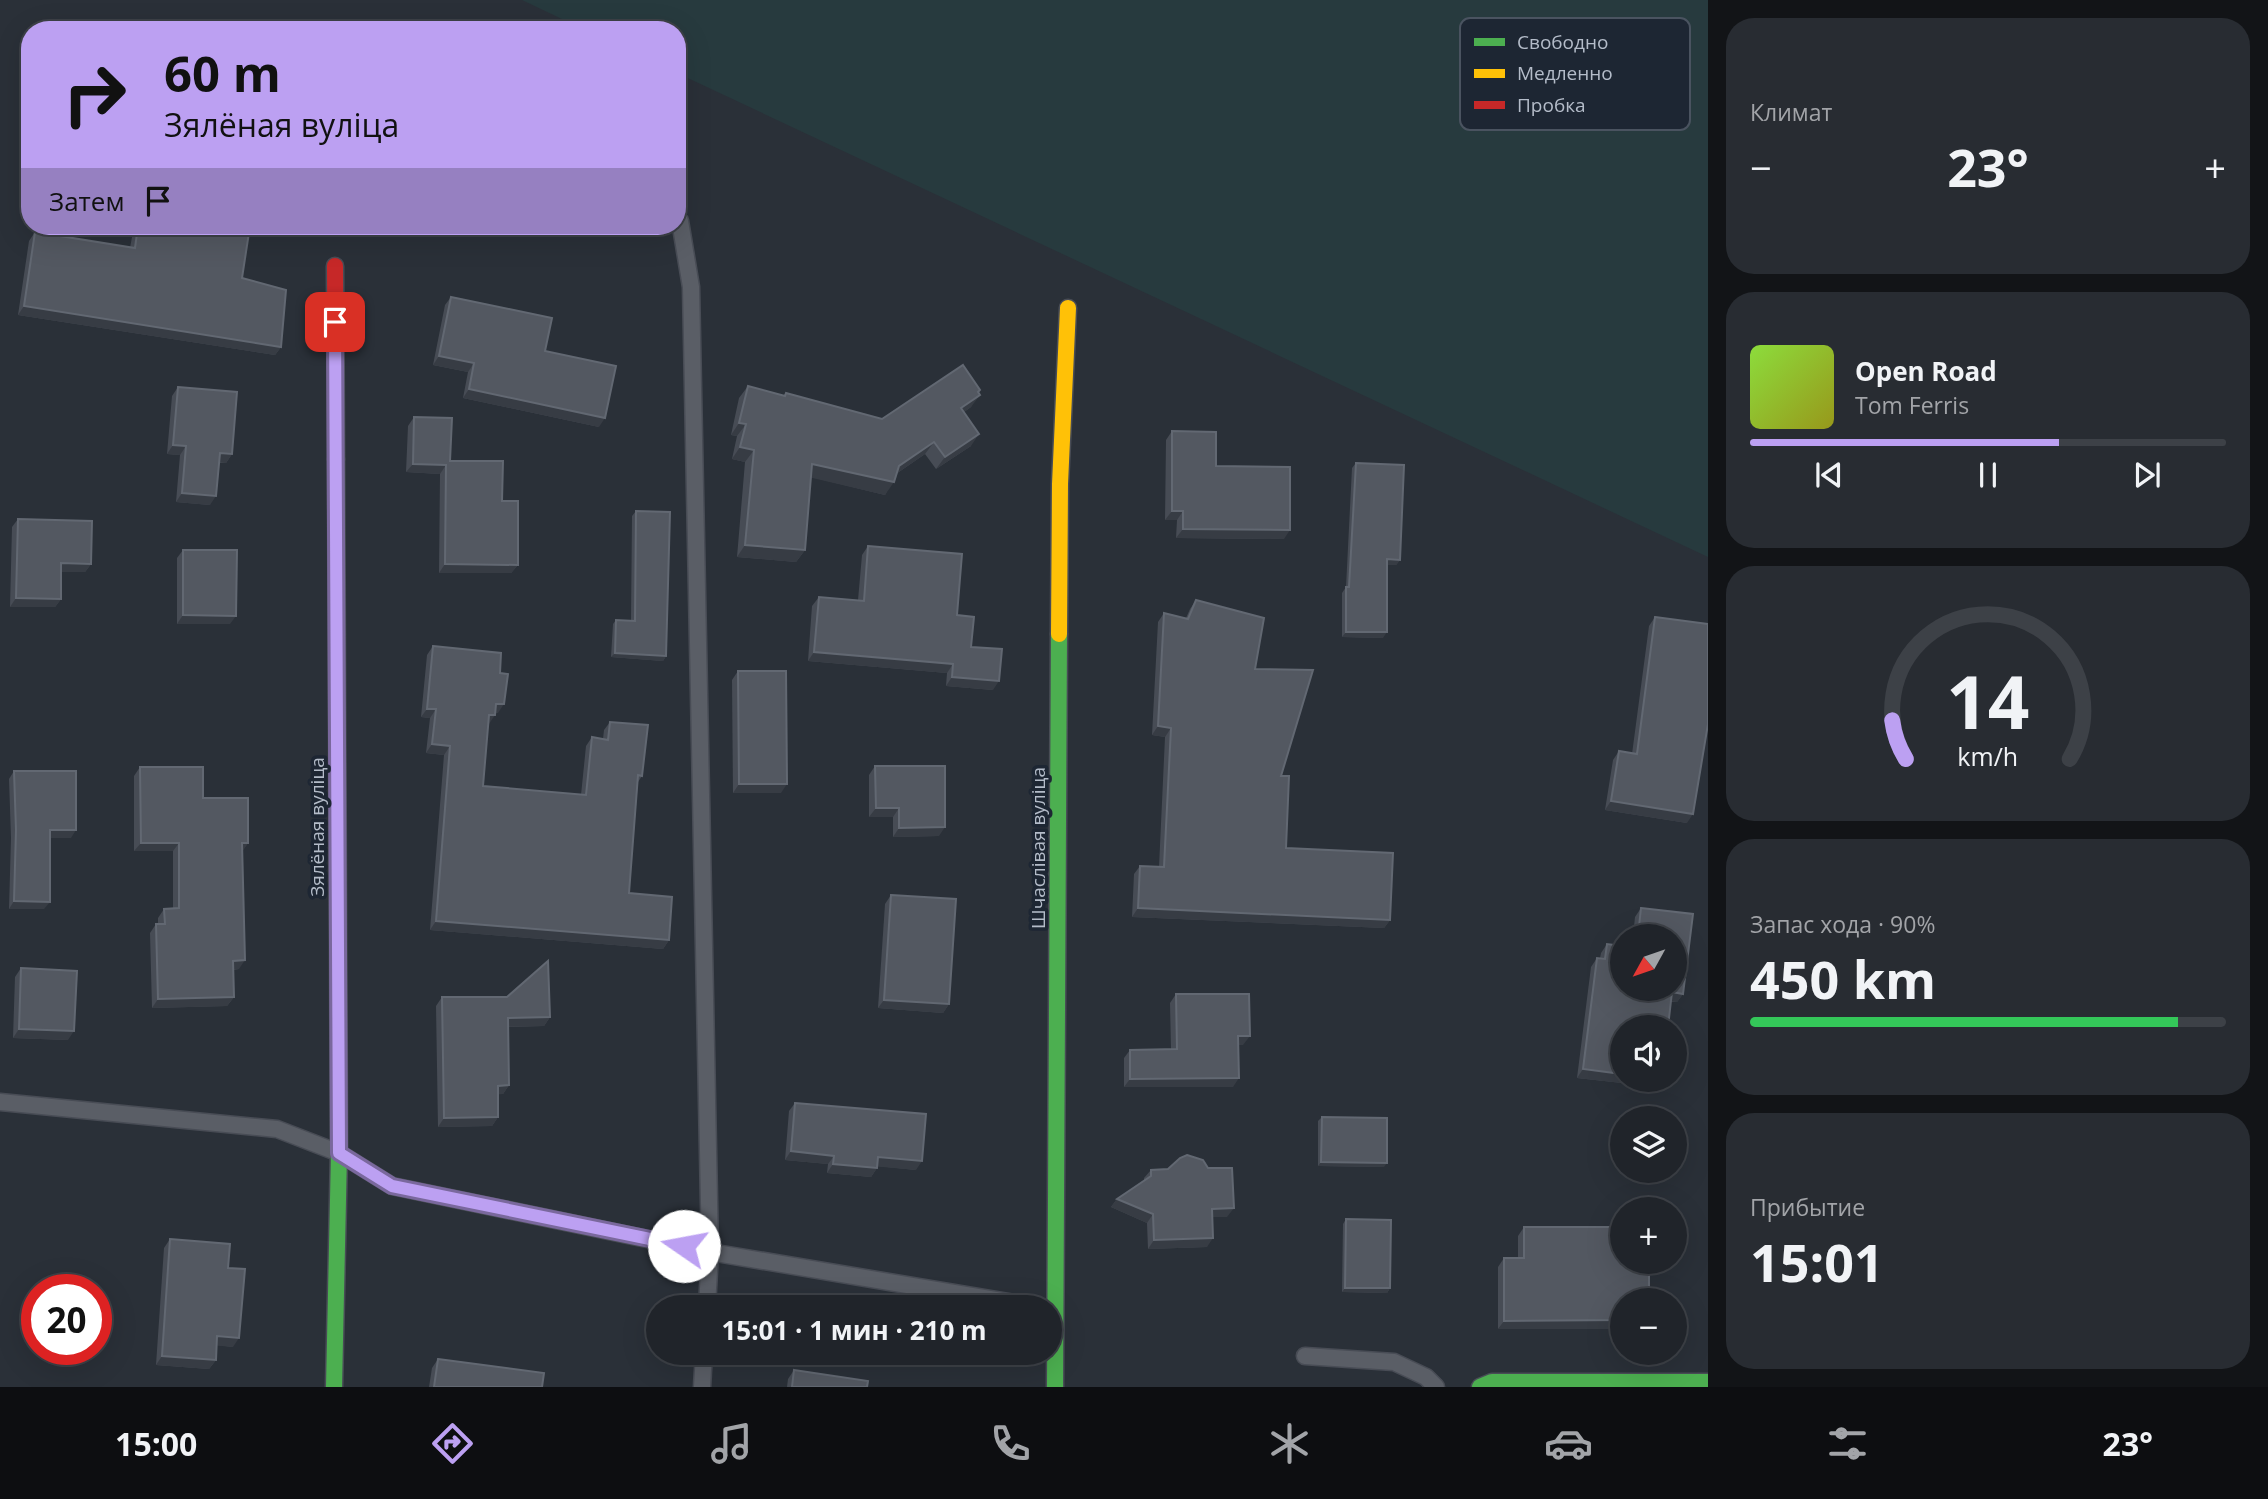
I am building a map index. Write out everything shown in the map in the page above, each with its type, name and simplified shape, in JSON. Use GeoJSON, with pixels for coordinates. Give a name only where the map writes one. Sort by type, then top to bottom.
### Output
{"type":"FeatureCollection","features":[{"type":"Feature","properties":{"kind":"street","name":"Зялёная вуліца"},"geometry":{"type":"LineString","coordinates":[[334,1387],[339,1153],[335,266]]}},
{"type":"Feature","properties":{"kind":"street","name":"Шчаслівая вуліца"},"geometry":{"type":"LineString","coordinates":[[1054,1295],[1060,484],[1068,308]]}},
{"type":"Feature","properties":{"kind":"street","name":"Шчаслівая вуліца"},"geometry":{"type":"LineString","coordinates":[[1055,1365],[1055,1387]]}},
{"type":"Feature","properties":{"kind":"street"},"geometry":{"type":"LineString","coordinates":[[1480,1387],[1492,1382],[1708,1382]]}},
{"type":"Feature","properties":{"kind":"lane"},"geometry":{"type":"LineString","coordinates":[[682,235],[691,287],[710,1252],[708,1295]]}},
{"type":"Feature","properties":{"kind":"lane"},"geometry":{"type":"LineString","coordinates":[[0,1102],[277,1129],[339,1153],[392,1186],[710,1252],[966,1295]]}},
{"type":"Feature","properties":{"kind":"lane"},"geometry":{"type":"LineString","coordinates":[[1305,1356],[1394,1362],[1426,1377],[1437,1387]]}},
{"type":"Feature","properties":{"kind":"lane"},"geometry":{"type":"LineString","coordinates":[[702,1387],[703,1365]]}},
{"type":"Feature","properties":{"kind":"green space"},"geometry":{"type":"Polygon","coordinates":[[[522,0],[1708,0],[1708,557],[686,77],[686,21],[566,21],[522,0]]]}},
{"type":"Feature","properties":{"kind":"building"},"geometry":{"type":"Polygon","coordinates":[[[35,235],[54,235],[135,248],[137,235],[249,235],[242,278],[286,290],[281,347],[24,306],[35,235]]]}},
{"type":"Feature","properties":{"kind":"building"},"geometry":{"type":"Polygon","coordinates":[[[451,297],[552,318],[545,351],[616,366],[605,418],[469,389],[474,363],[439,356],[451,297]]]}},
{"type":"Feature","properties":{"kind":"building"},"geometry":{"type":"Polygon","coordinates":[[[963,365],[980,390],[980,395],[961,408],[979,434],[945,457],[934,442],[899,466],[894,482],[812,464],[805,550],[745,545],[754,450],[740,447],[746,424],[739,423],[748,386],[785,396],[786,393],[882,419],[963,365]]]}},
{"type":"Feature","properties":{"kind":"building"},"geometry":{"type":"Polygon","coordinates":[[[178,387],[237,392],[232,454],[220,453],[216,496],[182,493],[186,446],[173,445],[178,387]]]}},
{"type":"Feature","properties":{"kind":"building"},"geometry":{"type":"Polygon","coordinates":[[[414,417],[452,418],[450,461],[503,461],[502,501],[518,501],[518,565],[445,564],[446,465],[413,464],[414,417]]]}},
{"type":"Feature","properties":{"kind":"building"},"geometry":{"type":"Polygon","coordinates":[[[1172,431],[1216,432],[1216,466],[1290,467],[1290,530],[1183,529],[1183,511],[1172,511],[1172,431]]]}},
{"type":"Feature","properties":{"kind":"building"},"geometry":{"type":"Polygon","coordinates":[[[1356,463],[1404,465],[1400,560],[1387,559],[1387,632],[1346,632],[1346,587],[1349,587],[1356,463]]]}},
{"type":"Feature","properties":{"kind":"building"},"geometry":{"type":"Polygon","coordinates":[[[636,511],[670,512],[666,656],[615,653],[616,620],[635,621],[636,511]]]}},
{"type":"Feature","properties":{"kind":"building"},"geometry":{"type":"Polygon","coordinates":[[[18,519],[92,521],[91,564],[61,563],[61,599],[16,598],[18,519]]]}},
{"type":"Feature","properties":{"kind":"building"},"geometry":{"type":"Polygon","coordinates":[[[868,546],[962,554],[957,615],[974,617],[971,647],[1002,649],[999,681],[952,677],[953,664],[814,652],[819,597],[864,601],[868,546]]]}},
{"type":"Feature","properties":{"kind":"building"},"geometry":{"type":"Polygon","coordinates":[[[183,550],[237,550],[236,616],[183,615],[183,550]]]}},
{"type":"Feature","properties":{"kind":"building"},"geometry":{"type":"Polygon","coordinates":[[[1196,600],[1264,618],[1255,669],[1313,670],[1281,776],[1289,776],[1286,848],[1393,853],[1390,920],[1138,908],[1140,866],[1164,867],[1171,728],[1158,726],[1164,613],[1188,619],[1196,600]]]}},
{"type":"Feature","properties":{"kind":"building"},"geometry":{"type":"Polygon","coordinates":[[[1655,617],[1708,624],[1708,724],[1693,814],[1611,801],[1619,751],[1637,754],[1655,617]]]}},
{"type":"Feature","properties":{"kind":"building"},"geometry":{"type":"Polygon","coordinates":[[[433,646],[501,653],[500,673],[508,674],[504,704],[496,704],[495,715],[489,715],[483,786],[586,795],[592,737],[608,740],[610,722],[648,725],[642,776],[638,775],[629,893],[672,897],[669,940],[436,921],[450,746],[432,744],[436,709],[427,709],[433,646]]]}},
{"type":"Feature","properties":{"kind":"building"},"geometry":{"type":"Polygon","coordinates":[[[738,671],[786,671],[787,784],[739,784],[738,671]]]}},
{"type":"Feature","properties":{"kind":"building"},"geometry":{"type":"Polygon","coordinates":[[[875,766],[945,766],[945,827],[899,828],[899,808],[876,808],[875,766]]]}},
{"type":"Feature","properties":{"kind":"building"},"geometry":{"type":"Polygon","coordinates":[[[140,767],[203,767],[203,798],[248,798],[248,843],[242,843],[245,960],[233,961],[234,997],[158,999],[156,924],[165,924],[164,909],[179,908],[179,843],[141,843],[140,767]]]}},
{"type":"Feature","properties":{"kind":"building"},"geometry":{"type":"Polygon","coordinates":[[[14,771],[76,771],[76,830],[50,830],[50,902],[14,901],[14,771]]]}},
{"type":"Feature","properties":{"kind":"building"},"geometry":{"type":"Polygon","coordinates":[[[891,895],[956,899],[949,1004],[884,1000],[891,895]]]}},
{"type":"Feature","properties":{"kind":"building"},"geometry":{"type":"Polygon","coordinates":[[[1641,908],[1693,914],[1687,962],[1687,924],[1639,924],[1641,908]]]}},
{"type":"Feature","properties":{"kind":"building"},"geometry":{"type":"Polygon","coordinates":[[[1607,944],[1610,944],[1610,1001],[1671,1001],[1669,1015],[1610,1015],[1610,1072],[1583,1069],[1597,958],[1605,959],[1607,944]]]}},
{"type":"Feature","properties":{"kind":"building"},"geometry":{"type":"Polygon","coordinates":[[[548,961],[550,1017],[508,1018],[509,1085],[498,1086],[498,1117],[444,1118],[442,997],[507,997],[548,961]]]}},
{"type":"Feature","properties":{"kind":"building"},"geometry":{"type":"Polygon","coordinates":[[[21,968],[77,971],[74,1031],[19,1029],[21,968]]]}},
{"type":"Feature","properties":{"kind":"building"},"geometry":{"type":"Polygon","coordinates":[[[1176,994],[1249,994],[1250,1036],[1238,1036],[1239,1078],[1130,1079],[1130,1050],[1177,1049],[1176,994]]]}},
{"type":"Feature","properties":{"kind":"building"},"geometry":{"type":"Polygon","coordinates":[[[795,1103],[926,1114],[922,1161],[878,1157],[877,1168],[833,1164],[834,1156],[791,1151],[795,1103]]]}},
{"type":"Feature","properties":{"kind":"building"},"geometry":{"type":"Polygon","coordinates":[[[1322,1117],[1387,1118],[1387,1163],[1321,1162],[1322,1117]]]}},
{"type":"Feature","properties":{"kind":"building"},"geometry":{"type":"Polygon","coordinates":[[[1187,1155],[1203,1160],[1208,1168],[1232,1168],[1234,1208],[1212,1209],[1213,1238],[1154,1240],[1153,1214],[1117,1199],[1151,1176],[1151,1170],[1168,1169],[1187,1155]]]}},
{"type":"Feature","properties":{"kind":"building"},"geometry":{"type":"Polygon","coordinates":[[[1346,1219],[1391,1220],[1390,1288],[1345,1288],[1346,1219]]]}},
{"type":"Feature","properties":{"kind":"building"},"geometry":{"type":"Polygon","coordinates":[[[1524,1227],[1610,1227],[1610,1274],[1649,1274],[1649,1288],[1610,1288],[1610,1320],[1504,1321],[1504,1258],[1524,1258],[1524,1227]]]}},
{"type":"Feature","properties":{"kind":"building"},"geometry":{"type":"Polygon","coordinates":[[[170,1239],[230,1244],[228,1268],[245,1269],[239,1338],[217,1336],[216,1360],[162,1356],[170,1239]]]}},
{"type":"Feature","properties":{"kind":"building"},"geometry":{"type":"Polygon","coordinates":[[[438,1359],[544,1373],[542,1387],[434,1387],[438,1359]]]}},
{"type":"Feature","properties":{"kind":"building"},"geometry":{"type":"Polygon","coordinates":[[[794,1370],[868,1381],[867,1387],[792,1387],[794,1370]]]}},
{"type":"Feature","properties":{"kind":"traffic: fast"},"geometry":{"type":"LineString","coordinates":[[334,1387],[339,1153],[336,459]]}},
{"type":"Feature","properties":{"kind":"traffic: fast"},"geometry":{"type":"LineString","coordinates":[[1055,1387],[1059,634]]}},
{"type":"Feature","properties":{"kind":"traffic: fast"},"geometry":{"type":"LineString","coordinates":[[1480,1387],[1492,1382],[1708,1382]]}},
{"type":"Feature","properties":{"kind":"traffic: slow"},"geometry":{"type":"LineString","coordinates":[[1059,634],[1060,484],[1068,308]]}},
{"type":"Feature","properties":{"kind":"traffic: jam"},"geometry":{"type":"LineString","coordinates":[[335,266],[336,459]]}},
{"type":"Feature","properties":{"kind":"route"},"geometry":{"type":"LineString","coordinates":[[335,322],[339,1153],[392,1186],[684,1246]]}}]}
